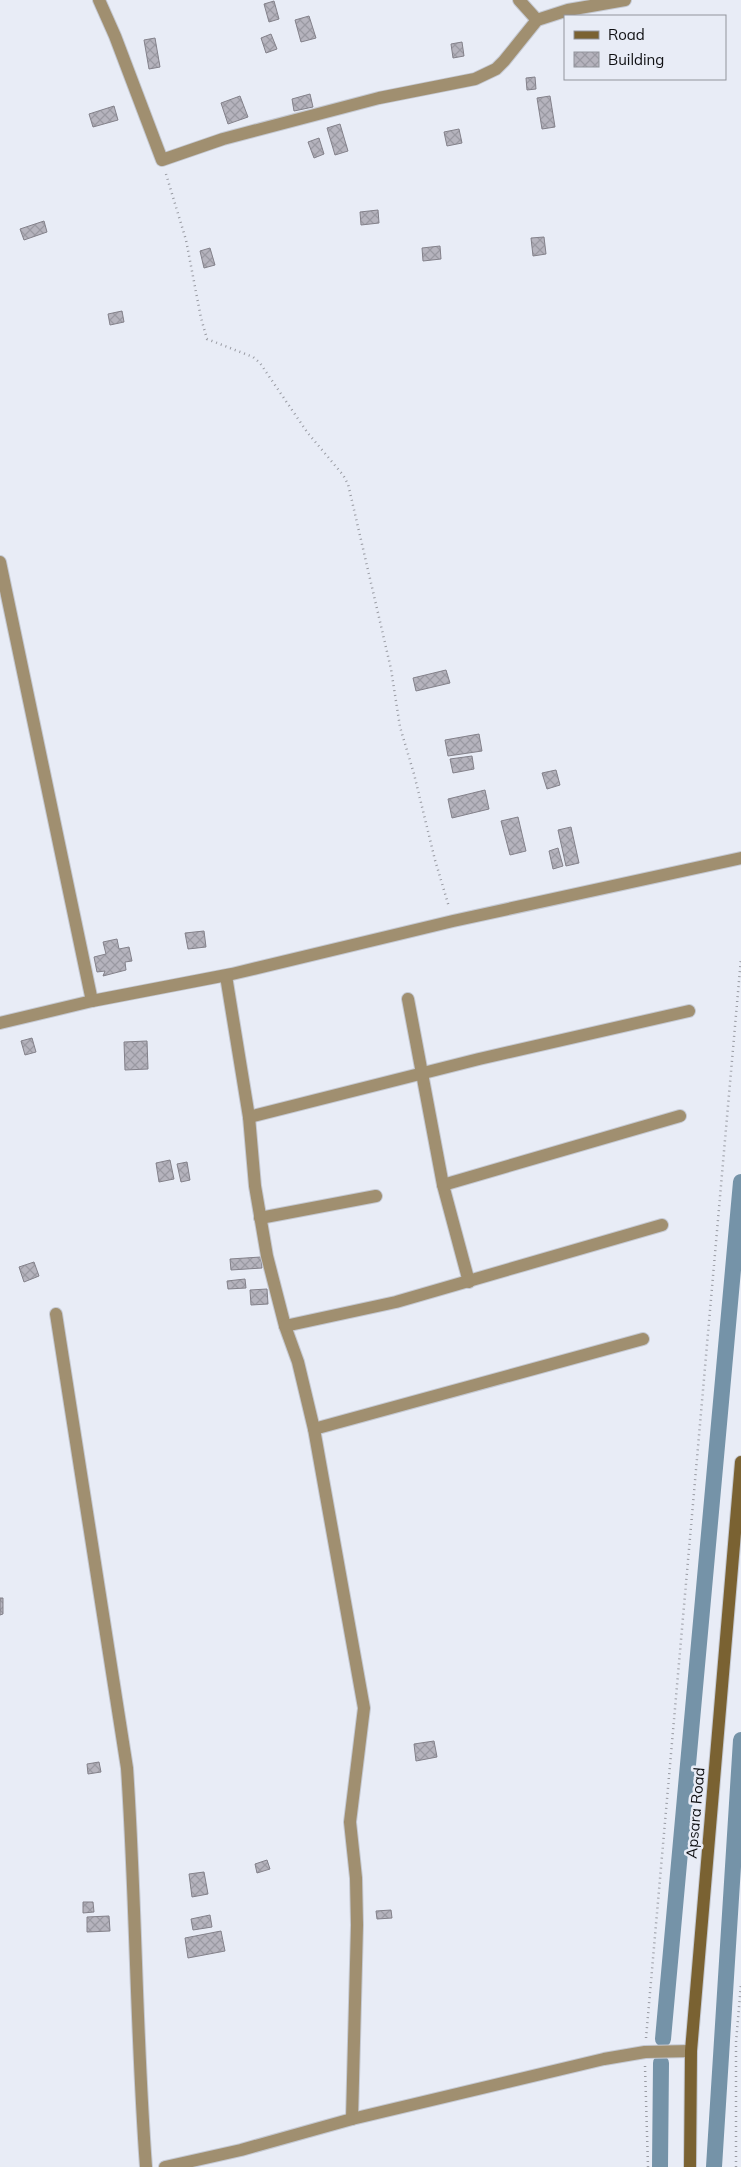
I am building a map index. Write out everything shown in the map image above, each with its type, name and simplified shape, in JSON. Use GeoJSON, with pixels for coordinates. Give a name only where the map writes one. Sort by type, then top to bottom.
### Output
{"type":"FeatureCollection","features":[{"type":"Feature","properties":{"kind":"street"},"geometry":{"type":"LineString","coordinates":[[99,0],[115,36],[162,160],[223,139],[379,98],[475,79],[496,69],[517,47],[537,20],[568,10],[625,0]]}},
{"type":"Feature","properties":{"kind":"street"},"geometry":{"type":"LineString","coordinates":[[519,0],[537,20]]}},
{"type":"Feature","properties":{"kind":"street"},"geometry":{"type":"LineString","coordinates":[[0,562],[92,1001]]}},
{"type":"Feature","properties":{"kind":"street"},"geometry":{"type":"LineString","coordinates":[[0,1023],[92,1001],[226,976],[453,921],[741,858]]}},
{"type":"Feature","properties":{"kind":"street"},"geometry":{"type":"LineString","coordinates":[[226,976],[249,1117],[260,1218],[267,1256],[285,1326],[298,1362],[314,1429],[364,1708],[350,1822],[357,1917],[352,2119]]}},
{"type":"Feature","properties":{"kind":"street"},"geometry":{"type":"LineString","coordinates":[[408,999],[443,1185],[469,1282]]}},
{"type":"Feature","properties":{"kind":"street"},"geometry":{"type":"LineString","coordinates":[[249,1117],[421,1074],[689,1011]]}},
{"type":"Feature","properties":{"kind":"street"},"geometry":{"type":"LineString","coordinates":[[443,1185],[680,1116]]}},
{"type":"Feature","properties":{"kind":"street"},"geometry":{"type":"LineString","coordinates":[[260,1218],[376,1196]]}},
{"type":"Feature","properties":{"kind":"street"},"geometry":{"type":"LineString","coordinates":[[285,1326],[352,1313],[469,1282],[662,1225]]}},
{"type":"Feature","properties":{"kind":"street"},"geometry":{"type":"LineString","coordinates":[[56,1314],[127,1768],[140,2090],[146,2167]]}},
{"type":"Feature","properties":{"kind":"street"},"geometry":{"type":"LineString","coordinates":[[314,1429],[643,1339]]}},
{"type":"Feature","properties":{"kind":"street","name":"Apsara Road"},"geometry":{"type":"LineString","coordinates":[[690,2167],[690,2051],[741,1462]]}},
{"type":"Feature","properties":{"kind":"street"},"geometry":{"type":"LineString","coordinates":[[165,2167],[241,2150],[352,2119],[525,2077],[645,2052],[690,2051]]}},
{"type":"Feature","properties":{"kind":"path"},"geometry":{"type":"LineString","coordinates":[[162,160],[186,240],[201,318],[207,339],[253,357],[260,363],[307,432],[343,474],[348,484],[391,669],[400,727],[453,921]]}},
{"type":"Feature","properties":{"kind":"path"},"geometry":{"type":"LineString","coordinates":[[648,2167],[645,2052],[741,958]]}},
{"type":"Feature","properties":{"kind":"path"},"geometry":{"type":"LineString","coordinates":[[736,2167],[736,2042],[741,1984]]}},
{"type":"Feature","properties":{"kind":"building"},"geometry":{"type":"Polygon","coordinates":[[[274,1],[279,19],[269,22],[264,4],[274,1]]]}},
{"type":"Feature","properties":{"kind":"building"},"geometry":{"type":"Polygon","coordinates":[[[309,16],[316,38],[301,42],[295,20],[309,16]]]}},
{"type":"Feature","properties":{"kind":"building"},"geometry":{"type":"Polygon","coordinates":[[[271,34],[277,49],[266,53],[261,38],[271,34]]]}},
{"type":"Feature","properties":{"kind":"building"},"geometry":{"type":"Polygon","coordinates":[[[155,38],[160,67],[149,69],[144,40],[155,38]]]}},
{"type":"Feature","properties":{"kind":"building"},"geometry":{"type":"Polygon","coordinates":[[[462,42],[464,56],[453,58],[451,44],[462,42]]]}},
{"type":"Feature","properties":{"kind":"building"},"geometry":{"type":"Polygon","coordinates":[[[535,77],[536,89],[527,90],[526,78],[535,77]]]}},
{"type":"Feature","properties":{"kind":"building"},"geometry":{"type":"Polygon","coordinates":[[[310,94],[313,107],[294,111],[292,99],[310,94]]]}},
{"type":"Feature","properties":{"kind":"building"},"geometry":{"type":"Polygon","coordinates":[[[240,96],[248,117],[228,124],[221,103],[240,96]]]}},
{"type":"Feature","properties":{"kind":"building"},"geometry":{"type":"Polygon","coordinates":[[[550,96],[555,127],[542,129],[537,98],[550,96]]]}},
{"type":"Feature","properties":{"kind":"building"},"geometry":{"type":"Polygon","coordinates":[[[114,106],[118,120],[93,127],[89,114],[114,106]]]}},
{"type":"Feature","properties":{"kind":"building"},"geometry":{"type":"Polygon","coordinates":[[[340,124],[348,151],[335,155],[327,128],[340,124]]]}},
{"type":"Feature","properties":{"kind":"building"},"geometry":{"type":"Polygon","coordinates":[[[459,129],[462,143],[447,146],[444,132],[459,129]]]}},
{"type":"Feature","properties":{"kind":"building"},"geometry":{"type":"Polygon","coordinates":[[[319,138],[324,154],[314,158],[308,142],[319,138]]]}},
{"type":"Feature","properties":{"kind":"building"},"geometry":{"type":"Polygon","coordinates":[[[378,210],[379,223],[361,225],[360,212],[378,210]]]}},
{"type":"Feature","properties":{"kind":"building"},"geometry":{"type":"Polygon","coordinates":[[[44,221],[47,232],[24,240],[20,229],[44,221]]]}},
{"type":"Feature","properties":{"kind":"building"},"geometry":{"type":"Polygon","coordinates":[[[544,237],[546,254],[533,256],[531,238],[544,237]]]}},
{"type":"Feature","properties":{"kind":"building"},"geometry":{"type":"Polygon","coordinates":[[[440,246],[441,259],[423,261],[422,248],[440,246]]]}},
{"type":"Feature","properties":{"kind":"building"},"geometry":{"type":"Polygon","coordinates":[[[210,248],[215,265],[204,268],[200,251],[210,248]]]}},
{"type":"Feature","properties":{"kind":"building"},"geometry":{"type":"Polygon","coordinates":[[[122,311],[124,322],[110,325],[108,314],[122,311]]]}},
{"type":"Feature","properties":{"kind":"building"},"geometry":{"type":"Polygon","coordinates":[[[446,670],[450,683],[416,691],[413,678],[446,670]]]}},
{"type":"Feature","properties":{"kind":"building"},"geometry":{"type":"Polygon","coordinates":[[[479,734],[482,751],[448,756],[445,740],[479,734]]]}},
{"type":"Feature","properties":{"kind":"building"},"geometry":{"type":"Polygon","coordinates":[[[472,756],[474,769],[453,773],[450,759],[472,756]]]}},
{"type":"Feature","properties":{"kind":"building"},"geometry":{"type":"Polygon","coordinates":[[[556,770],[560,785],[547,789],[542,773],[556,770]]]}},
{"type":"Feature","properties":{"kind":"building"},"geometry":{"type":"Polygon","coordinates":[[[485,790],[489,809],[452,818],[448,799],[485,790]]]}},
{"type":"Feature","properties":{"kind":"building"},"geometry":{"type":"Polygon","coordinates":[[[518,817],[526,851],[510,855],[501,821],[518,817]]]}},
{"type":"Feature","properties":{"kind":"building"},"geometry":{"type":"Polygon","coordinates":[[[571,827],[579,863],[566,866],[558,830],[571,827]]]}},
{"type":"Feature","properties":{"kind":"building"},"geometry":{"type":"Polygon","coordinates":[[[558,848],[563,866],[553,869],[549,851],[558,848]]]}},
{"type":"Feature","properties":{"kind":"building"},"geometry":{"type":"Polygon","coordinates":[[[204,931],[206,947],[188,949],[185,933],[204,931]]]}},
{"type":"Feature","properties":{"kind":"building"},"geometry":{"type":"Polygon","coordinates":[[[117,939],[119,949],[129,947],[132,961],[125,962],[126,970],[103,976],[105,971],[97,972],[94,957],[106,954],[103,942],[117,939]]]}},
{"type":"Feature","properties":{"kind":"building"},"geometry":{"type":"Polygon","coordinates":[[[32,1038],[36,1052],[25,1055],[21,1041],[32,1038]]]}},
{"type":"Feature","properties":{"kind":"building"},"geometry":{"type":"Polygon","coordinates":[[[147,1041],[148,1069],[125,1070],[124,1042],[147,1041]]]}},
{"type":"Feature","properties":{"kind":"building"},"geometry":{"type":"Polygon","coordinates":[[[170,1160],[174,1179],[159,1182],[156,1163],[170,1160]]]}},
{"type":"Feature","properties":{"kind":"building"},"geometry":{"type":"Polygon","coordinates":[[[187,1162],[190,1180],[181,1182],[177,1164],[187,1162]]]}},
{"type":"Feature","properties":{"kind":"building"},"geometry":{"type":"Polygon","coordinates":[[[261,1257],[262,1268],[231,1270],[230,1259],[261,1257]]]}},
{"type":"Feature","properties":{"kind":"building"},"geometry":{"type":"Polygon","coordinates":[[[34,1262],[39,1276],[24,1282],[19,1267],[34,1262]]]}},
{"type":"Feature","properties":{"kind":"building"},"geometry":{"type":"Polygon","coordinates":[[[245,1279],[246,1288],[228,1289],[227,1281],[245,1279]]]}},
{"type":"Feature","properties":{"kind":"building"},"geometry":{"type":"Polygon","coordinates":[[[267,1289],[268,1304],[251,1305],[250,1290],[267,1289]]]}},
{"type":"Feature","properties":{"kind":"building"},"geometry":{"type":"Polygon","coordinates":[[[0,1598],[3,1598],[3,1614],[0,1615],[0,1598]]]}},
{"type":"Feature","properties":{"kind":"building"},"geometry":{"type":"Polygon","coordinates":[[[434,1741],[437,1757],[416,1761],[414,1744],[434,1741]]]}},
{"type":"Feature","properties":{"kind":"building"},"geometry":{"type":"Polygon","coordinates":[[[99,1762],[101,1772],[88,1774],[87,1764],[99,1762]]]}},
{"type":"Feature","properties":{"kind":"building"},"geometry":{"type":"Polygon","coordinates":[[[267,1860],[270,1869],[257,1873],[255,1864],[267,1860]]]}},
{"type":"Feature","properties":{"kind":"building"},"geometry":{"type":"Polygon","coordinates":[[[204,1872],[208,1894],[192,1897],[189,1874],[204,1872]]]}},
{"type":"Feature","properties":{"kind":"building"},"geometry":{"type":"Polygon","coordinates":[[[83,1902],[93,1902],[94,1912],[83,1913],[83,1902]]]}},
{"type":"Feature","properties":{"kind":"building"},"geometry":{"type":"Polygon","coordinates":[[[391,1910],[392,1918],[377,1919],[376,1911],[391,1910]]]}},
{"type":"Feature","properties":{"kind":"building"},"geometry":{"type":"Polygon","coordinates":[[[210,1915],[212,1927],[193,1930],[191,1919],[210,1915]]]}},
{"type":"Feature","properties":{"kind":"building"},"geometry":{"type":"Polygon","coordinates":[[[109,1916],[110,1931],[87,1932],[87,1917],[109,1916]]]}},
{"type":"Feature","properties":{"kind":"building"},"geometry":{"type":"Polygon","coordinates":[[[221,1931],[225,1951],[188,1958],[185,1938],[221,1931]]]}},
{"type":"Feature","properties":{"kind":"waterway"},"geometry":{"type":"LineString","coordinates":[[663,2039],[741,1182]]}},
{"type":"Feature","properties":{"kind":"waterway"},"geometry":{"type":"LineString","coordinates":[[714,2167],[741,1740]]}},
{"type":"Feature","properties":{"kind":"waterway"},"geometry":{"type":"LineString","coordinates":[[660,2167],[661,2063]]}}]}
